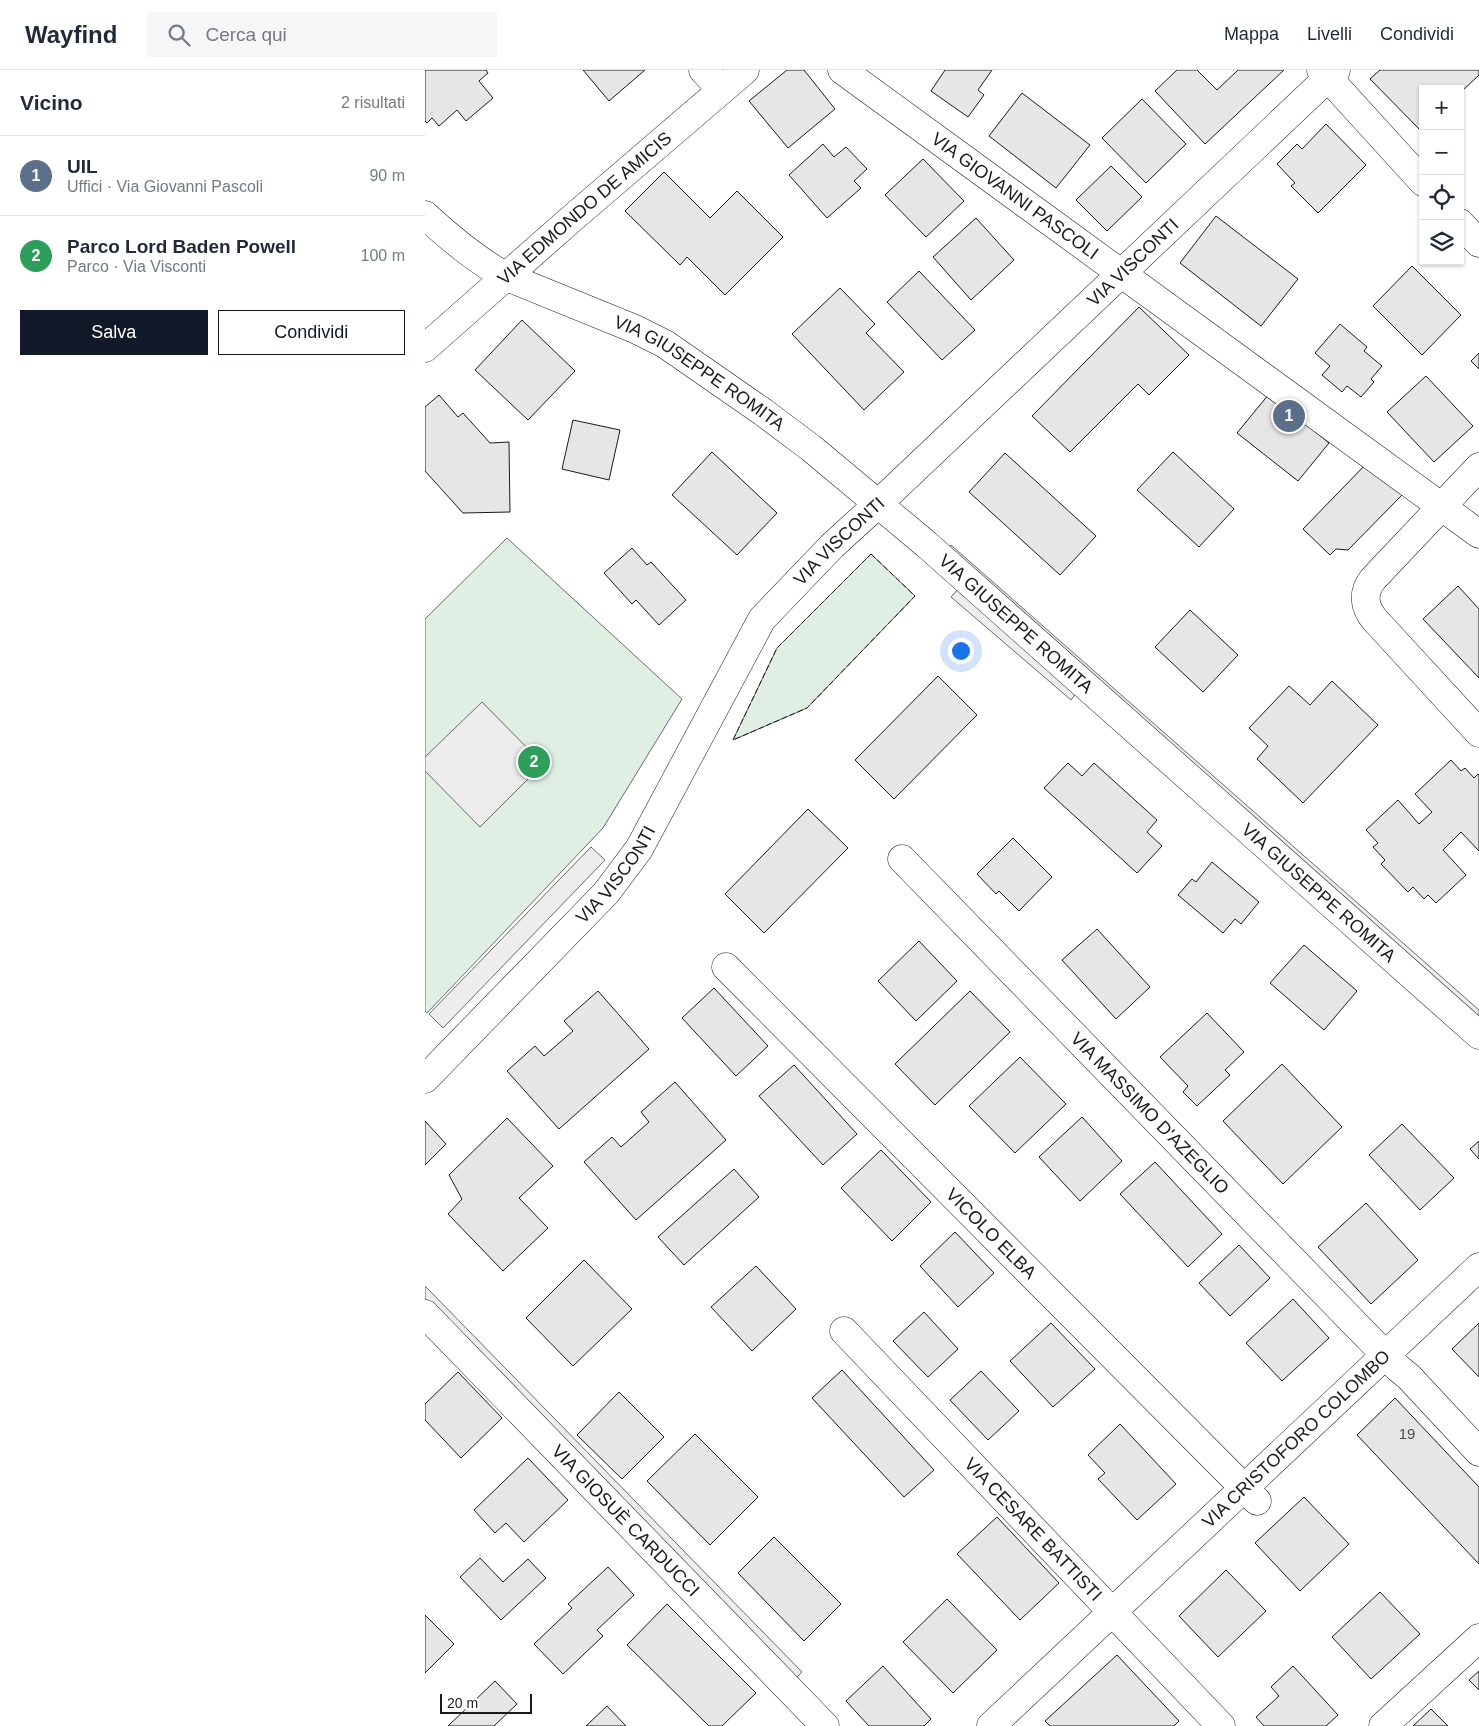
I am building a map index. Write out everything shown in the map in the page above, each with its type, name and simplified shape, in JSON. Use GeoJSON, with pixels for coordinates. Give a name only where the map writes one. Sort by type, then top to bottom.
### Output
{"type":"FeatureCollection","features":[{"type":"Feature","properties":{"kind":"street"},"geometry":{"type":"LineString","coordinates":[[703,70],[722,90]]}},
{"type":"Feature","properties":{"kind":"street","name":"VIA EDMONDO DE AMICIS"},"geometry":{"type":"LineString","coordinates":[[425,348],[745,70]]}},
{"type":"Feature","properties":{"kind":"street","name":"VIA GIOVANNI PASCOLI"},"geometry":{"type":"LineString","coordinates":[[842,70],[1479,534]]}},
{"type":"Feature","properties":{"kind":"street"},"geometry":{"type":"LineString","coordinates":[[1328,73],[1419,177]]}},
{"type":"Feature","properties":{"kind":"street","name":"VIA VISCONTI"},"geometry":{"type":"LineString","coordinates":[[425,1079],[606,893],[618,878],[639,849],[762,619],[832,546],[1121,274],[1328,73]]}},
{"type":"Feature","properties":{"kind":"street","name":"VIA GIUSEPPE ROMITA"},"geometry":{"type":"LineString","coordinates":[[425,215],[470,254],[507,277],[635,329],[665,344],[794,435],[879,503],[1479,1035]]}},
{"type":"Feature","properties":{"kind":"street"},"geometry":{"type":"LineString","coordinates":[[1464,227],[1479,243]]}},
{"type":"Feature","properties":{"kind":"street"},"geometry":{"type":"LineString","coordinates":[[1479,466],[1373,579],[1365,594],[1365,602],[1375,620],[1479,733]]}},
{"type":"Feature","properties":{"kind":"street","name":"VIA MASSIMO D'AZEGLIO"},"geometry":{"type":"LineString","coordinates":[[902,859],[1409,1377],[1479,1452]]}},
{"type":"Feature","properties":{"kind":"street","name":"VICOLO ELBA"},"geometry":{"type":"LineString","coordinates":[[726,967],[1250,1494]]}},
{"type":"Feature","properties":{"kind":"street","name":"VIA CRISTOFORO COLOMBO"},"geometry":{"type":"LineString","coordinates":[[1118,1619],[1392,1361],[1479,1267]]}},
{"type":"Feature","properties":{"kind":"street","name":"VIA CRISTOFORO COLOMBO"},"geometry":{"type":"LineString","coordinates":[[1392,1361],[1479,1292]]}},
{"type":"Feature","properties":{"kind":"street","name":"VIA GIOSUÈ CARDUCCI"},"geometry":{"type":"LineString","coordinates":[[425,1314],[825,1726]]}},
{"type":"Feature","properties":{"kind":"street","name":"VIA CESARE BATTISTI"},"geometry":{"type":"LineString","coordinates":[[844,1331],[1221,1726]]}},
{"type":"Feature","properties":{"kind":"street"},"geometry":{"type":"LineString","coordinates":[[991,1726],[1118,1619]]}},
{"type":"Feature","properties":{"kind":"street"},"geometry":{"type":"LineString","coordinates":[[1018,1726],[1118,1619]]}},
{"type":"Feature","properties":{"kind":"street"},"geometry":{"type":"LineString","coordinates":[[1383,1726],[1479,1638]]}},
{"type":"Feature","properties":{"kind":"green space"},"geometry":{"type":"Polygon","coordinates":[[[507,538],[682,699],[603,828],[427,1013],[425,1011],[425,619],[507,538]]]}},
{"type":"Feature","properties":{"kind":"green space"},"geometry":{"type":"Polygon","coordinates":[[[871,554],[915,596],[807,708],[733,740],[777,648],[871,554]]]}},
{"type":"Feature","properties":{"kind":"shaded area"},"geometry":{"type":"Polygon","coordinates":[[[951,545],[1479,1010],[1479,1025],[944,554],[951,545]]]}},
{"type":"Feature","properties":{"kind":"shaded area"},"geometry":{"type":"Polygon","coordinates":[[[959,588],[1078,691],[1071,700],[951,597],[959,588]]]}},
{"type":"Feature","properties":{"kind":"shaded area"},"geometry":{"type":"Polygon","coordinates":[[[482,702],[543,764],[480,827],[425,771],[425,757],[482,702]]]}},
{"type":"Feature","properties":{"kind":"shaded area"},"geometry":{"type":"Polygon","coordinates":[[[591,847],[605,860],[443,1028],[429,1014],[591,847]]]}},
{"type":"Feature","properties":{"kind":"shaded area"},"geometry":{"type":"Polygon","coordinates":[[[425,1286],[802,1672],[794,1680],[425,1302],[425,1286]]]}},
{"type":"Feature","properties":{"kind":"building"},"geometry":{"type":"Polygon","coordinates":[[[425,70],[486,70],[488,73],[479,81],[493,98],[466,121],[457,110],[439,126],[432,118],[427,123],[425,121],[425,70]]]}},
{"type":"Feature","properties":{"kind":"building"},"geometry":{"type":"Polygon","coordinates":[[[583,70],[645,70],[609,101],[583,70]]]}},
{"type":"Feature","properties":{"kind":"building"},"geometry":{"type":"Polygon","coordinates":[[[787,70],[804,70],[835,109],[788,148],[749,101],[787,70]]]}},
{"type":"Feature","properties":{"kind":"building"},"geometry":{"type":"Polygon","coordinates":[[[945,70],[992,70],[978,90],[984,95],[968,117],[931,91],[945,70]]]}},
{"type":"Feature","properties":{"kind":"building"},"geometry":{"type":"Polygon","coordinates":[[[1177,70],[1197,70],[1217,90],[1238,70],[1284,70],[1205,144],[1155,91],[1177,70]]]}},
{"type":"Feature","properties":{"kind":"building"},"geometry":{"type":"Polygon","coordinates":[[[1380,70],[1479,70],[1479,75],[1464,89],[1464,85],[1419,85],[1419,129],[1370,79],[1380,70]]]}},
{"type":"Feature","properties":{"kind":"building"},"geometry":{"type":"Polygon","coordinates":[[[1022,93],[1090,145],[1056,188],[989,136],[1022,93]]]}},
{"type":"Feature","properties":{"kind":"building"},"geometry":{"type":"Polygon","coordinates":[[[1142,99],[1186,144],[1146,183],[1102,138],[1142,99]]]}},
{"type":"Feature","properties":{"kind":"building"},"geometry":{"type":"Polygon","coordinates":[[[1326,124],[1366,165],[1318,213],[1291,186],[1295,183],[1277,164],[1297,144],[1302,149],[1326,124]]]}},
{"type":"Feature","properties":{"kind":"building"},"geometry":{"type":"Polygon","coordinates":[[[823,144],[834,157],[846,147],[867,169],[854,181],[861,188],[827,218],[789,175],[823,144]]]}},
{"type":"Feature","properties":{"kind":"building"},"geometry":{"type":"Polygon","coordinates":[[[923,159],[964,201],[926,237],[885,195],[923,159]]]}},
{"type":"Feature","properties":{"kind":"building"},"geometry":{"type":"Polygon","coordinates":[[[1111,166],[1142,197],[1107,231],[1076,200],[1111,166]]]}},
{"type":"Feature","properties":{"kind":"building"},"geometry":{"type":"Polygon","coordinates":[[[664,172],[710,218],[737,191],[783,237],[725,295],[687,257],[680,265],[625,211],[664,172]]]}},
{"type":"Feature","properties":{"kind":"building"},"geometry":{"type":"Polygon","coordinates":[[[1216,216],[1298,279],[1261,326],[1180,263],[1216,216]]]}},
{"type":"Feature","properties":{"kind":"building"},"geometry":{"type":"Polygon","coordinates":[[[976,218],[1014,260],[971,300],[933,257],[976,218]]]}},
{"type":"Feature","properties":{"kind":"building"},"geometry":{"type":"Polygon","coordinates":[[[1412,266],[1461,315],[1422,355],[1373,306],[1412,266]]]}},
{"type":"Feature","properties":{"kind":"building"},"geometry":{"type":"Polygon","coordinates":[[[919,271],[975,330],[942,360],[887,302],[919,271]]]}},
{"type":"Feature","properties":{"kind":"building"},"geometry":{"type":"Polygon","coordinates":[[[840,288],[875,324],[866,333],[904,372],[864,410],[792,334],[840,288]]]}},
{"type":"Feature","properties":{"kind":"building"},"geometry":{"type":"Polygon","coordinates":[[[1139,307],[1189,355],[1149,395],[1138,384],[1070,452],[1032,416],[1139,307]]]}},
{"type":"Feature","properties":{"kind":"building"},"geometry":{"type":"Polygon","coordinates":[[[522,320],[575,371],[528,420],[475,370],[522,320]]]}},
{"type":"Feature","properties":{"kind":"building"},"geometry":{"type":"Polygon","coordinates":[[[1340,324],[1367,347],[1364,351],[1382,366],[1371,379],[1374,382],[1361,397],[1347,386],[1342,392],[1322,375],[1330,366],[1315,353],[1340,324]]]}},
{"type":"Feature","properties":{"kind":"building"},"geometry":{"type":"Polygon","coordinates":[[[1479,353],[1479,369],[1471,361],[1479,353]]]}},
{"type":"Feature","properties":{"kind":"building"},"geometry":{"type":"Polygon","coordinates":[[[1426,376],[1473,426],[1434,462],[1387,412],[1426,376]]]}},
{"type":"Feature","properties":{"kind":"building"},"geometry":{"type":"Polygon","coordinates":[[[1269,394],[1329,443],[1298,481],[1237,433],[1269,394]]]}},
{"type":"Feature","properties":{"kind":"building"},"geometry":{"type":"Polygon","coordinates":[[[439,395],[458,417],[463,413],[490,443],[509,442],[510,512],[463,513],[425,471],[425,407],[439,395]]]}},
{"type":"Feature","properties":{"kind":"building"},"geometry":{"type":"Polygon","coordinates":[[[573,420],[620,430],[609,480],[562,469],[573,420]]]}},
{"type":"Feature","properties":{"kind":"building"},"geometry":{"type":"Polygon","coordinates":[[[712,452],[777,513],[737,555],[672,495],[712,452]]]}},
{"type":"Feature","properties":{"kind":"building"},"geometry":{"type":"Polygon","coordinates":[[[1173,452],[1234,509],[1199,547],[1137,490],[1173,452]]]}},
{"type":"Feature","properties":{"kind":"building"},"geometry":{"type":"Polygon","coordinates":[[[1005,453],[1096,536],[1060,575],[969,492],[1005,453]]]}},
{"type":"Feature","properties":{"kind":"building"},"geometry":{"type":"Polygon","coordinates":[[[1368,462],[1402,495],[1348,550],[1336,549],[1330,555],[1303,529],[1368,462]]]}},
{"type":"Feature","properties":{"kind":"building"},"geometry":{"type":"Polygon","coordinates":[[[632,548],[647,565],[651,562],[686,600],[659,625],[636,600],[632,604],[604,573],[632,548]]]}},
{"type":"Feature","properties":{"kind":"building"},"geometry":{"type":"Polygon","coordinates":[[[1458,586],[1479,609],[1479,678],[1423,619],[1458,586]]]}},
{"type":"Feature","properties":{"kind":"building"},"geometry":{"type":"Polygon","coordinates":[[[1190,610],[1238,655],[1203,692],[1155,647],[1190,610]]]}},
{"type":"Feature","properties":{"kind":"building"},"geometry":{"type":"Polygon","coordinates":[[[938,676],[977,715],[894,799],[855,760],[938,676]]]}},
{"type":"Feature","properties":{"kind":"building"},"geometry":{"type":"Polygon","coordinates":[[[1332,681],[1378,725],[1303,803],[1257,759],[1268,746],[1249,728],[1289,686],[1310,705],[1332,681]]]}},
{"type":"Feature","properties":{"kind":"building"},"geometry":{"type":"Polygon","coordinates":[[[1451,760],[1461,771],[1465,768],[1474,778],[1479,775],[1479,851],[1461,832],[1443,850],[1466,875],[1436,903],[1428,895],[1424,899],[1413,887],[1408,892],[1381,864],[1385,860],[1373,847],[1378,843],[1366,830],[1398,800],[1419,824],[1432,812],[1415,794],[1451,760]]]}},
{"type":"Feature","properties":{"kind":"building"},"geometry":{"type":"Polygon","coordinates":[[[1068,763],[1082,776],[1094,763],[1157,820],[1147,832],[1162,846],[1137,873],[1044,788],[1068,763]]]}},
{"type":"Feature","properties":{"kind":"building"},"geometry":{"type":"Polygon","coordinates":[[[808,809],[848,848],[764,933],[725,894],[808,809]]]}},
{"type":"Feature","properties":{"kind":"building"},"geometry":{"type":"Polygon","coordinates":[[[1013,838],[1052,877],[1019,911],[999,891],[996,894],[977,874],[1013,838]]]}},
{"type":"Feature","properties":{"kind":"building"},"geometry":{"type":"Polygon","coordinates":[[[1212,862],[1259,902],[1241,924],[1235,919],[1223,933],[1178,895],[1192,879],[1196,882],[1212,862]]]}},
{"type":"Feature","properties":{"kind":"building"},"geometry":{"type":"Polygon","coordinates":[[[1097,929],[1150,987],[1116,1019],[1062,960],[1097,929]]]}},
{"type":"Feature","properties":{"kind":"building"},"geometry":{"type":"Polygon","coordinates":[[[919,941],[957,981],[916,1021],[878,981],[919,941]]]}},
{"type":"Feature","properties":{"kind":"building"},"geometry":{"type":"Polygon","coordinates":[[[1304,945],[1357,991],[1324,1030],[1270,983],[1304,945]]]}},
{"type":"Feature","properties":{"kind":"building"},"geometry":{"type":"Polygon","coordinates":[[[714,988],[768,1046],[736,1076],[682,1018],[714,988]]]}},
{"type":"Feature","properties":{"kind":"building"},"geometry":{"type":"Polygon","coordinates":[[[598,991],[649,1049],[559,1129],[507,1071],[535,1046],[544,1056],[573,1031],[564,1021],[598,991]]]}},
{"type":"Feature","properties":{"kind":"building"},"geometry":{"type":"Polygon","coordinates":[[[970,991],[1010,1032],[935,1105],[895,1064],[970,991]]]}},
{"type":"Feature","properties":{"kind":"building"},"geometry":{"type":"Polygon","coordinates":[[[1207,1013],[1244,1052],[1225,1070],[1230,1075],[1197,1106],[1183,1092],[1188,1086],[1160,1057],[1207,1013]]]}},
{"type":"Feature","properties":{"kind":"building"},"geometry":{"type":"Polygon","coordinates":[[[1020,1057],[1066,1104],[1015,1153],[969,1106],[1020,1057]]]}},
{"type":"Feature","properties":{"kind":"building"},"geometry":{"type":"Polygon","coordinates":[[[1282,1064],[1342,1127],[1283,1184],[1223,1121],[1282,1064]]]}},
{"type":"Feature","properties":{"kind":"building"},"geometry":{"type":"Polygon","coordinates":[[[794,1065],[857,1134],[823,1165],[759,1096],[794,1065]]]}},
{"type":"Feature","properties":{"kind":"building"},"geometry":{"type":"Polygon","coordinates":[[[675,1082],[726,1140],[636,1220],[584,1162],[612,1137],[621,1147],[649,1122],[641,1112],[675,1082]]]}},
{"type":"Feature","properties":{"kind":"building"},"geometry":{"type":"Polygon","coordinates":[[[1082,1117],[1122,1161],[1080,1201],[1039,1157],[1082,1117]]]}},
{"type":"Feature","properties":{"kind":"building"},"geometry":{"type":"Polygon","coordinates":[[[507,1118],[553,1166],[519,1198],[548,1228],[503,1271],[448,1214],[462,1199],[449,1175],[507,1118]]]}},
{"type":"Feature","properties":{"kind":"building"},"geometry":{"type":"Polygon","coordinates":[[[425,1121],[446,1144],[425,1165],[425,1121]]]}},
{"type":"Feature","properties":{"kind":"building"},"geometry":{"type":"Polygon","coordinates":[[[1402,1124],[1454,1178],[1420,1210],[1369,1155],[1402,1124]]]}},
{"type":"Feature","properties":{"kind":"building"},"geometry":{"type":"Polygon","coordinates":[[[1479,1141],[1479,1159],[1470,1149],[1479,1141]]]}},
{"type":"Feature","properties":{"kind":"building"},"geometry":{"type":"Polygon","coordinates":[[[881,1150],[931,1202],[892,1241],[841,1188],[881,1150]]]}},
{"type":"Feature","properties":{"kind":"building"},"geometry":{"type":"Polygon","coordinates":[[[1155,1162],[1222,1234],[1188,1267],[1120,1194],[1155,1162]]]}},
{"type":"Feature","properties":{"kind":"building"},"geometry":{"type":"Polygon","coordinates":[[[734,1169],[759,1197],[684,1265],[658,1237],[734,1169]]]}},
{"type":"Feature","properties":{"kind":"building"},"geometry":{"type":"Polygon","coordinates":[[[1366,1203],[1418,1260],[1371,1304],[1318,1247],[1366,1203]]]}},
{"type":"Feature","properties":{"kind":"building"},"geometry":{"type":"Polygon","coordinates":[[[955,1232],[994,1273],[958,1307],[920,1266],[955,1232]]]}},
{"type":"Feature","properties":{"kind":"building"},"geometry":{"type":"Polygon","coordinates":[[[1239,1245],[1270,1278],[1230,1316],[1199,1283],[1239,1245]]]}},
{"type":"Feature","properties":{"kind":"building"},"geometry":{"type":"Polygon","coordinates":[[[584,1260],[632,1309],[573,1366],[526,1318],[584,1260]]]}},
{"type":"Feature","properties":{"kind":"building"},"geometry":{"type":"Polygon","coordinates":[[[756,1266],[796,1309],[752,1351],[711,1307],[756,1266]]]}},
{"type":"Feature","properties":{"kind":"building"},"geometry":{"type":"Polygon","coordinates":[[[1293,1299],[1329,1338],[1282,1381],[1246,1343],[1293,1299]]]}},
{"type":"Feature","properties":{"kind":"building"},"geometry":{"type":"Polygon","coordinates":[[[924,1312],[958,1349],[928,1377],[893,1341],[924,1312]]]}},
{"type":"Feature","properties":{"kind":"building"},"geometry":{"type":"Polygon","coordinates":[[[1051,1323],[1095,1369],[1053,1407],[1010,1361],[1051,1323]]]}},
{"type":"Feature","properties":{"kind":"building"},"geometry":{"type":"Polygon","coordinates":[[[1479,1323],[1479,1377],[1452,1349],[1479,1323]]]}},
{"type":"Feature","properties":{"kind":"building"},"geometry":{"type":"Polygon","coordinates":[[[842,1370],[934,1470],[904,1497],[812,1398],[842,1370]]]}},
{"type":"Feature","properties":{"kind":"building"},"geometry":{"type":"Polygon","coordinates":[[[981,1371],[1019,1411],[988,1440],[950,1400],[981,1371]]]}},
{"type":"Feature","properties":{"kind":"building"},"geometry":{"type":"Polygon","coordinates":[[[458,1372],[502,1418],[461,1458],[425,1420],[425,1404],[458,1372]]]}},
{"type":"Feature","properties":{"kind":"building"},"geometry":{"type":"Polygon","coordinates":[[[619,1392],[664,1437],[622,1479],[577,1435],[619,1392]]]}},
{"type":"Feature","properties":{"kind":"building"},"geometry":{"type":"Polygon","coordinates":[[[1395,1398],[1479,1487],[1479,1564],[1357,1435],[1395,1398]]]}},
{"type":"Feature","properties":{"kind":"building"},"geometry":{"type":"Polygon","coordinates":[[[1120,1424],[1176,1484],[1137,1520],[1098,1479],[1105,1473],[1088,1455],[1120,1424]]]}},
{"type":"Feature","properties":{"kind":"building"},"geometry":{"type":"Polygon","coordinates":[[[695,1434],[758,1497],[710,1545],[647,1481],[695,1434]]]}},
{"type":"Feature","properties":{"kind":"building"},"geometry":{"type":"Polygon","coordinates":[[[528,1458],[568,1500],[524,1542],[506,1523],[495,1533],[474,1510],[528,1458]]]}},
{"type":"Feature","properties":{"kind":"building"},"geometry":{"type":"Polygon","coordinates":[[[1304,1497],[1349,1544],[1300,1591],[1255,1543],[1304,1497]]]}},
{"type":"Feature","properties":{"kind":"building"},"geometry":{"type":"Polygon","coordinates":[[[997,1517],[1059,1583],[1020,1620],[957,1554],[997,1517]]]}},
{"type":"Feature","properties":{"kind":"building"},"geometry":{"type":"Polygon","coordinates":[[[774,1537],[841,1604],[804,1641],[738,1573],[774,1537]]]}},
{"type":"Feature","properties":{"kind":"building"},"geometry":{"type":"Polygon","coordinates":[[[480,1558],[503,1582],[528,1559],[546,1578],[501,1620],[460,1577],[480,1558]]]}},
{"type":"Feature","properties":{"kind":"building"},"geometry":{"type":"Polygon","coordinates":[[[608,1567],[634,1595],[597,1630],[603,1636],[563,1674],[534,1644],[572,1608],[568,1604],[608,1567]]]}},
{"type":"Feature","properties":{"kind":"building"},"geometry":{"type":"Polygon","coordinates":[[[1226,1570],[1266,1611],[1218,1657],[1179,1616],[1226,1570]]]}},
{"type":"Feature","properties":{"kind":"building"},"geometry":{"type":"Polygon","coordinates":[[[1380,1592],[1420,1634],[1371,1679],[1332,1637],[1380,1592]]]}},
{"type":"Feature","properties":{"kind":"building"},"geometry":{"type":"Polygon","coordinates":[[[947,1599],[997,1650],[953,1693],[903,1642],[947,1599]]]}},
{"type":"Feature","properties":{"kind":"building"},"geometry":{"type":"Polygon","coordinates":[[[667,1604],[756,1693],[722,1726],[709,1726],[627,1645],[667,1604]]]}},
{"type":"Feature","properties":{"kind":"building"},"geometry":{"type":"Polygon","coordinates":[[[425,1615],[454,1644],[425,1673],[425,1615]]]}},
{"type":"Feature","properties":{"kind":"building"},"geometry":{"type":"Polygon","coordinates":[[[1117,1655],[1179,1721],[1174,1726],[1050,1726],[1045,1721],[1117,1655]]]}},
{"type":"Feature","properties":{"kind":"building"},"geometry":{"type":"Polygon","coordinates":[[[883,1666],[931,1719],[924,1726],[869,1726],[846,1701],[883,1666]]]}},
{"type":"Feature","properties":{"kind":"building"},"geometry":{"type":"Polygon","coordinates":[[[1293,1666],[1338,1715],[1326,1726],[1264,1726],[1256,1717],[1279,1696],[1271,1687],[1293,1666]]]}},
{"type":"Feature","properties":{"kind":"building"},"geometry":{"type":"Polygon","coordinates":[[[1479,1671],[1479,1690],[1469,1680],[1479,1671]]]}},
{"type":"Feature","properties":{"kind":"building"},"geometry":{"type":"Polygon","coordinates":[[[495,1681],[517,1704],[494,1726],[448,1726],[495,1681]]]}},
{"type":"Feature","properties":{"kind":"building"},"geometry":{"type":"Polygon","coordinates":[[[607,1706],[626,1726],[586,1726],[607,1706]]]}},
{"type":"Feature","properties":{"kind":"building"},"geometry":{"type":"Polygon","coordinates":[[[1431,1709],[1448,1726],[1413,1726],[1431,1709]]]}},
{"type":"Feature","properties":{"kind":"fence"},"geometry":{"type":"LineString","coordinates":[[871,554],[915,596],[807,708],[733,740],[777,648],[871,554]]}},
{"type":"Feature","properties":{"kind":"place","name":"UIL"},"geometry":{"type":"Point","coordinates":[1289,416]}},
{"type":"Feature","properties":{"kind":"place","name":"Parco Lord Baden Powell"},"geometry":{"type":"Point","coordinates":[534,762]}}]}
